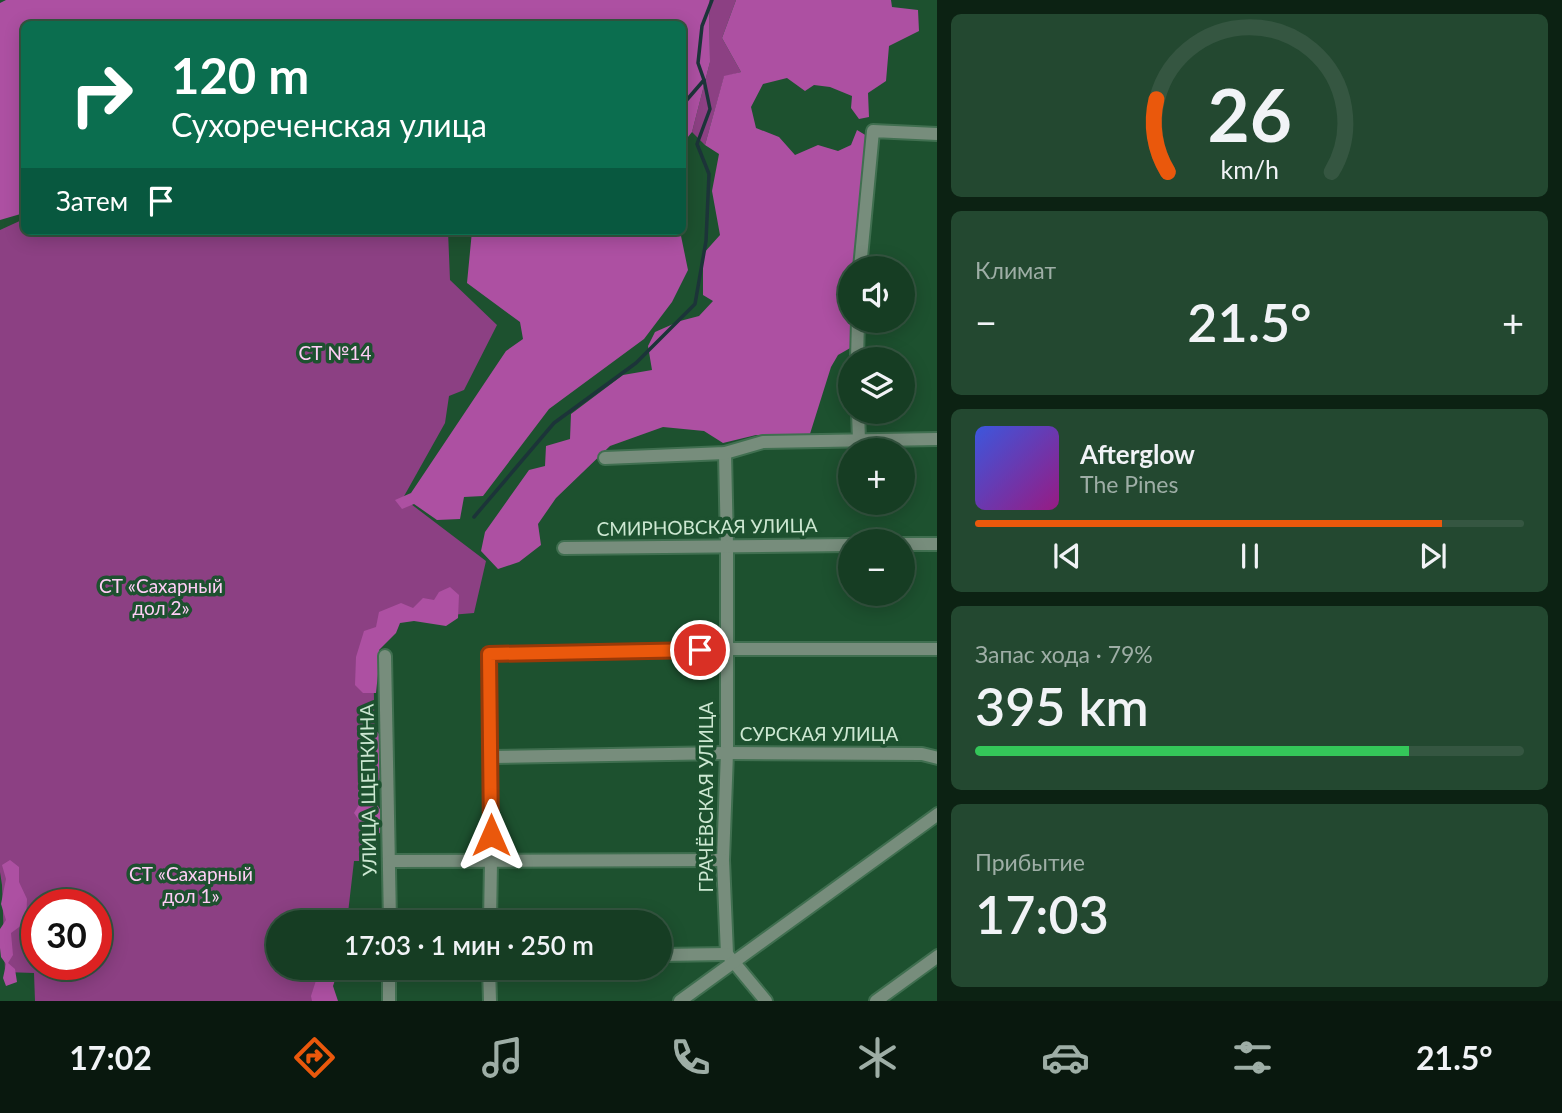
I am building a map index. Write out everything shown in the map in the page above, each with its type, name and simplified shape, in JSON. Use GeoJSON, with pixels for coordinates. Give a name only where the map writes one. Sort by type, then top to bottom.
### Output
{"type":"FeatureCollection","features":[{"type":"Feature","properties":{"kind":"street"},"geometry":{"type":"LineString","coordinates":[[861,256],[873,131],[937,134]]}},
{"type":"Feature","properties":{"kind":"street"},"geometry":{"type":"LineString","coordinates":[[915,440],[937,439]]}},
{"type":"Feature","properties":{"kind":"street"},"geometry":{"type":"LineString","coordinates":[[605,458],[725,453],[762,442],[838,441]]}},
{"type":"Feature","properties":{"kind":"street","name":"ГРАЧЁВСКАЯ УЛИЦА"},"geometry":{"type":"LineString","coordinates":[[725,453],[727,753],[723,860],[730,958]]}},
{"type":"Feature","properties":{"kind":"street"},"geometry":{"type":"LineString","coordinates":[[915,544],[937,544]]}},
{"type":"Feature","properties":{"kind":"street","name":"СМИРНОВСКАЯ УЛИЦА"},"geometry":{"type":"LineString","coordinates":[[564,548],[838,545]]}},
{"type":"Feature","properties":{"kind":"street"},"geometry":{"type":"LineString","coordinates":[[490,910],[489,654],[726,649],[937,649]]}},
{"type":"Feature","properties":{"kind":"street","name":"УЛИЦА ЩЕПКИНА"},"geometry":{"type":"LineString","coordinates":[[385,656],[390,910]]}},
{"type":"Feature","properties":{"kind":"street","name":"СУРСКАЯ УЛИЦА"},"geometry":{"type":"LineString","coordinates":[[490,757],[727,753],[922,754],[937,758]]}},
{"type":"Feature","properties":{"kind":"street"},"geometry":{"type":"LineString","coordinates":[[680,1001],[730,958],[937,814]]}},
{"type":"Feature","properties":{"kind":"street"},"geometry":{"type":"LineString","coordinates":[[390,861],[723,860]]}},
{"type":"Feature","properties":{"kind":"street"},"geometry":{"type":"LineString","coordinates":[[672,956],[730,958],[766,1001]]}},
{"type":"Feature","properties":{"kind":"street"},"geometry":{"type":"LineString","coordinates":[[876,1001],[937,956]]}},
{"type":"Feature","properties":{"kind":"street"},"geometry":{"type":"LineString","coordinates":[[389,980],[389,1001]]}},
{"type":"Feature","properties":{"kind":"street"},"geometry":{"type":"LineString","coordinates":[[489,980],[490,1001]]}},
{"type":"Feature","properties":{"kind":"green space"},"geometry":{"type":"Polygon","coordinates":[[[709,0],[736,0],[722,38],[741,72],[724,77],[705,145],[692,132],[710,62],[709,0]]]}},
{"type":"Feature","properties":{"kind":"green space"},"geometry":{"type":"Polygon","coordinates":[[[21,220],[21,235],[448,235],[450,280],[497,325],[464,390],[449,396],[445,423],[403,498],[486,561],[474,613],[391,620],[373,647],[377,861],[354,861],[348,910],[266,910],[266,980],[326,980],[330,1001],[35,1001],[34,980],[112,980],[112,889],[21,889],[21,973],[5,972],[2,885],[0,230],[21,220]]]}},
{"type":"Feature","properties":{"kind":"shaded area"},"geometry":{"type":"Polygon","coordinates":[[[6,0],[709,0],[710,62],[692,132],[686,139],[686,21],[21,21],[21,214],[0,220],[0,3],[6,0]]]}},
{"type":"Feature","properties":{"kind":"shaded area"},"geometry":{"type":"Polygon","coordinates":[[[736,0],[891,0],[892,7],[918,10],[919,31],[889,46],[886,81],[868,93],[869,117],[859,119],[851,108],[852,96],[830,87],[814,85],[805,91],[787,78],[763,84],[751,107],[756,128],[779,137],[795,155],[818,145],[838,151],[851,145],[857,130],[867,136],[855,256],[838,256],[838,333],[853,333],[852,347],[838,347],[838,355],[831,367],[809,437],[756,435],[723,443],[704,431],[663,427],[610,446],[556,498],[538,524],[541,545],[519,562],[498,569],[481,551],[485,532],[529,470],[545,466],[546,446],[570,439],[571,414],[623,375],[652,370],[648,346],[655,332],[699,316],[713,301],[703,295],[703,254],[720,235],[712,191],[719,154],[705,145],[724,76],[741,72],[722,38],[736,0]]]}},
{"type":"Feature","properties":{"kind":"shaded area"},"geometry":{"type":"Polygon","coordinates":[[[472,235],[681,235],[688,270],[672,302],[644,339],[549,409],[483,496],[464,497],[460,519],[437,520],[414,504],[402,509],[395,500],[411,493],[506,351],[523,339],[520,322],[467,283],[472,235]]]}},
{"type":"Feature","properties":{"kind":"shaded area"},"geometry":{"type":"Polygon","coordinates":[[[450,587],[459,595],[458,618],[446,626],[414,621],[400,623],[396,633],[379,650],[376,693],[363,693],[355,685],[356,657],[364,631],[376,627],[379,612],[401,603],[413,608],[423,598],[434,600],[439,592],[450,587]]]}},
{"type":"Feature","properties":{"kind":"shaded area"},"geometry":{"type":"Polygon","coordinates":[[[366,718],[379,734],[380,778],[373,798],[381,811],[380,833],[370,836],[354,813],[360,803],[358,793],[363,769],[358,725],[366,718]]]}},
{"type":"Feature","properties":{"kind":"shaded area"},"geometry":{"type":"Polygon","coordinates":[[[10,860],[19,867],[19,882],[22,889],[21,926],[11,933],[13,955],[8,963],[15,969],[17,982],[6,986],[3,978],[6,964],[1,957],[0,948],[0,929],[6,920],[1,904],[6,879],[2,865],[10,860]]]}},
{"type":"Feature","properties":{"kind":"shaded area"},"geometry":{"type":"Polygon","coordinates":[[[316,980],[335,980],[333,986],[338,1001],[312,1001],[316,980]]]}},
{"type":"Feature","properties":{"kind":"waterway"},"geometry":{"type":"LineString","coordinates":[[474,517],[554,423],[636,363],[695,304],[706,241],[709,174],[697,144],[710,109],[698,63],[702,26],[712,0]]}},
{"type":"Feature","properties":{"kind":"waterway"},"geometry":{"type":"LineString","coordinates":[[686,101],[704,80]]}},
{"type":"Feature","properties":{"kind":"route"},"geometry":{"type":"LineString","coordinates":[[491,835],[489,654],[700,650]]}},
{"type":"Feature","properties":{"kind":"park label","name":"СТ №14"},"geometry":{"type":"Point","coordinates":[335,353]}},
{"type":"Feature","properties":{"kind":"park label","name":"СТ «Сахарный дол 2»"},"geometry":{"type":"Point","coordinates":[161,597]}},
{"type":"Feature","properties":{"kind":"park label","name":"СТ «Сахарный дол 1»"},"geometry":{"type":"Point","coordinates":[191,885]}}]}
